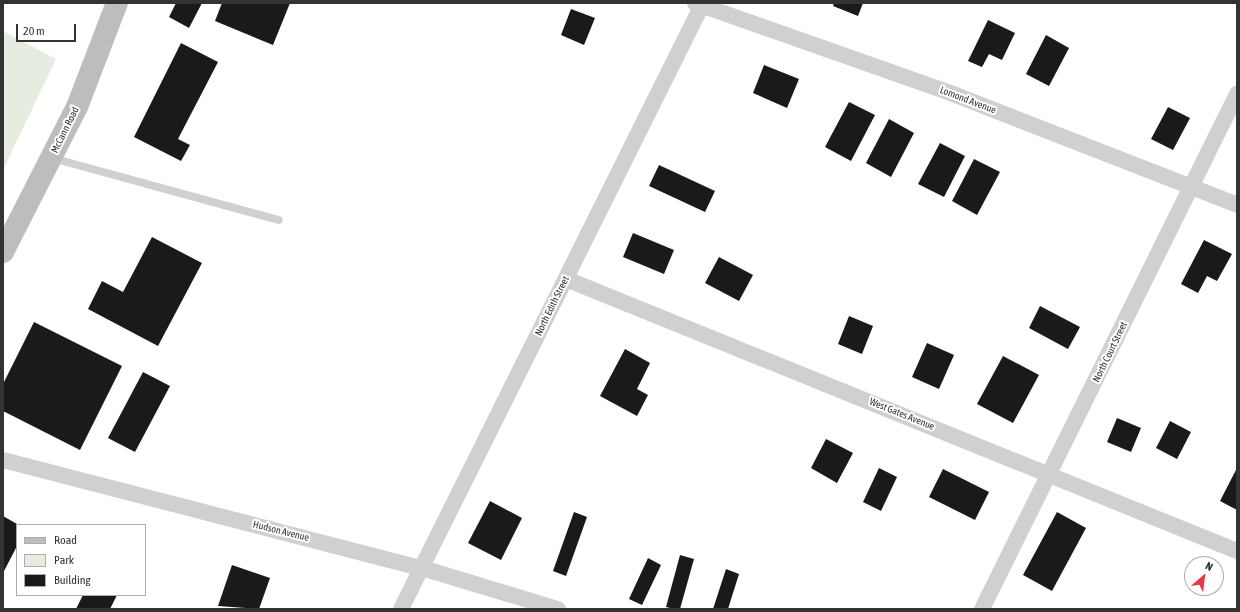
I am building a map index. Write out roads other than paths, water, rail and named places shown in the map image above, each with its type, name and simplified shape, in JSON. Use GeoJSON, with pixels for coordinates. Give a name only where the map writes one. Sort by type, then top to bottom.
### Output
{"type":"FeatureCollection","features":[{"type":"Feature","properties":{"kind":"street","name":"McCann Road"},"geometry":{"type":"LineString","coordinates":[[3,252],[51,158],[94,67],[117,3]]}},
{"type":"Feature","properties":{"kind":"street","name":"Lomond Avenue"},"geometry":{"type":"LineString","coordinates":[[700,4],[953,94],[1237,206]]}},
{"type":"Feature","properties":{"kind":"street","name":"North Edith Street"},"geometry":{"type":"LineString","coordinates":[[400,609],[422,568],[566,278],[700,4]]}},
{"type":"Feature","properties":{"kind":"street","name":"North Court Street"},"geometry":{"type":"LineString","coordinates":[[982,609],[1050,475],[1190,187],[1237,94]]}},
{"type":"Feature","properties":{"kind":"street","name":"West Gates Avenue"},"geometry":{"type":"LineString","coordinates":[[566,278],[1237,551]]}},
{"type":"Feature","properties":{"kind":"street","name":"Hudson Avenue"},"geometry":{"type":"LineString","coordinates":[[3,460],[422,568],[558,609]]}},
{"type":"Feature","properties":{"kind":"lane"},"geometry":{"type":"LineString","coordinates":[[51,158],[279,220]]}}]}
